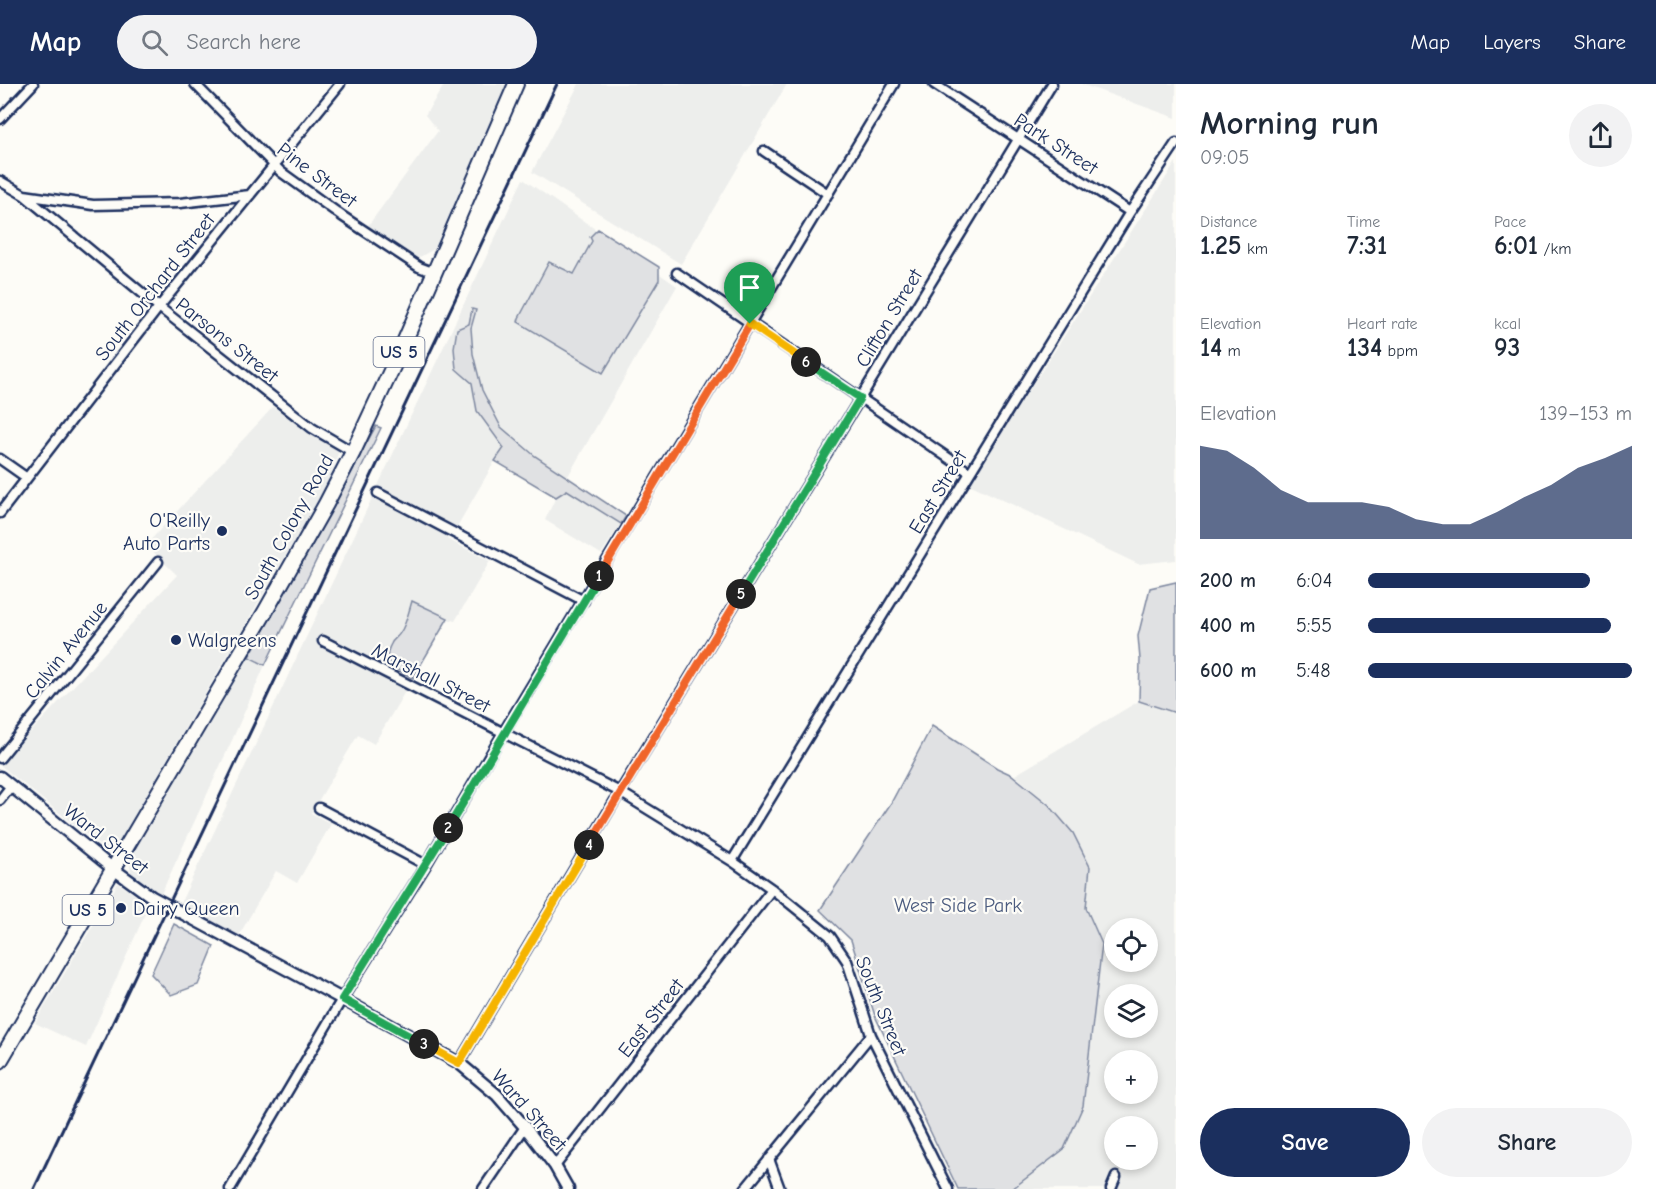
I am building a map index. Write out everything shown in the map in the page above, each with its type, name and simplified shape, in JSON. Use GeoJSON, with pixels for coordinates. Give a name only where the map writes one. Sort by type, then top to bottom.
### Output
{"type":"FeatureCollection","features":[{"type":"Feature","properties":{"kind":"main road","name":"South Colony Road"},"geometry":{"type":"LineString","coordinates":[[0,1061],[288,573],[353,452],[435,273],[516,84]]}},
{"type":"Feature","properties":{"kind":"street"},"geometry":{"type":"LineString","coordinates":[[0,119],[33,84]]}},
{"type":"Feature","properties":{"kind":"street","name":"Pine Street"},"geometry":{"type":"LineString","coordinates":[[195,84],[273,165],[342,216],[419,267],[435,273]]}},
{"type":"Feature","properties":{"kind":"street","name":"South Orchard Street"},"geometry":{"type":"LineString","coordinates":[[0,513],[159,307],[340,84]]}},
{"type":"Feature","properties":{"kind":"street"},"geometry":{"type":"LineString","coordinates":[[230,1189],[342,999],[426,865],[503,733],[894,84]]}},
{"type":"Feature","properties":{"kind":"street","name":"Park Street"},"geometry":{"type":"LineString","coordinates":[[934,84],[1130,212]]}},
{"type":"Feature","properties":{"kind":"street","name":"Clifton Street"},"geometry":{"type":"LineString","coordinates":[[459,1063],[620,792],[1052,84]]}},
{"type":"Feature","properties":{"kind":"street","name":"East Street"},"geometry":{"type":"LineString","coordinates":[[732,861],[969,472],[1130,212],[1176,143]]}},
{"type":"Feature","properties":{"kind":"street"},"geometry":{"type":"LineString","coordinates":[[764,151],[828,194]]}},
{"type":"Feature","properties":{"kind":"street","name":"Parsons Street"},"geometry":{"type":"LineString","coordinates":[[0,181],[24,195],[159,307],[312,428],[353,452]]}},
{"type":"Feature","properties":{"kind":"street"},"geometry":{"type":"LineString","coordinates":[[24,195],[93,205],[180,203],[250,195]]}},
{"type":"Feature","properties":{"kind":"street"},"geometry":{"type":"LineString","coordinates":[[677,273],[969,472]]}},
{"type":"Feature","properties":{"kind":"street"},"geometry":{"type":"LineString","coordinates":[[0,459],[27,478]]}},
{"type":"Feature","properties":{"kind":"street"},"geometry":{"type":"LineString","coordinates":[[378,493],[584,601]]}},
{"type":"Feature","properties":{"kind":"street","name":"Calvin Avenue"},"geometry":{"type":"LineString","coordinates":[[0,758],[158,562]]}},
{"type":"Feature","properties":{"kind":"street","name":"Marshall Street"},"geometry":{"type":"LineString","coordinates":[[323,641],[620,792],[732,861],[772,889]]}},
{"type":"Feature","properties":{"kind":"street","name":"Ward Street"},"geometry":{"type":"LineString","coordinates":[[0,777],[112,868],[152,897],[459,1063],[497,1095],[525,1126],[555,1166],[568,1189]]}},
{"type":"Feature","properties":{"kind":"street"},"geometry":{"type":"LineString","coordinates":[[0,800],[11,786]]}},
{"type":"Feature","properties":{"kind":"street"},"geometry":{"type":"LineString","coordinates":[[319,808],[426,865]]}},
{"type":"Feature","properties":{"kind":"street","name":"East Street"},"geometry":{"type":"LineString","coordinates":[[555,1166],[772,889]]}},
{"type":"Feature","properties":{"kind":"street","name":"South Street"},"geometry":{"type":"LineString","coordinates":[[772,889],[830,936],[847,961],[871,1035],[948,1189]]}},
{"type":"Feature","properties":{"kind":"street"},"geometry":{"type":"LineString","coordinates":[[745,1189],[871,1035]]}},
{"type":"Feature","properties":{"kind":"street"},"geometry":{"type":"LineString","coordinates":[[483,1189],[525,1126]]}},
{"type":"Feature","properties":{"kind":"street"},"geometry":{"type":"LineString","coordinates":[[769,1159],[780,1189]]}},
{"type":"Feature","properties":{"kind":"street"},"geometry":{"type":"LineString","coordinates":[[1111,1189],[1116,1177]]}},
{"type":"Feature","properties":{"kind":"shaded area"},"geometry":{"type":"Polygon","coordinates":[[[445,84],[507,84],[434,249],[418,258],[367,227],[438,131],[425,115],[445,84]]]}},
{"type":"Feature","properties":{"kind":"shaded area"},"geometry":{"type":"Polygon","coordinates":[[[579,84],[787,84],[681,264],[532,172],[579,84]]]}},
{"type":"Feature","properties":{"kind":"shaded area"},"geometry":{"type":"Polygon","coordinates":[[[1081,84],[1176,84],[1176,118],[1081,84]]]}},
{"type":"Feature","properties":{"kind":"shaded area"},"geometry":{"type":"Polygon","coordinates":[[[1176,162],[1176,560],[1138,564],[969,484],[1176,162]]]}},
{"type":"Feature","properties":{"kind":"shaded area"},"geometry":{"type":"Polygon","coordinates":[[[523,179],[677,286],[568,476],[626,516],[601,554],[545,520],[556,497],[495,461],[455,530],[447,539],[490,561],[455,621],[448,619],[374,744],[358,735],[311,813],[331,824],[297,883],[276,871],[238,937],[180,904],[523,179]]]}},
{"type":"Feature","properties":{"kind":"shaded area"},"geometry":{"type":"Polygon","coordinates":[[[273,407],[339,451],[326,486],[114,850],[105,850],[0,765],[177,575],[146,545],[273,407]]]}},
{"type":"Feature","properties":{"kind":"shaded area"},"geometry":{"type":"Polygon","coordinates":[[[249,657],[265,665],[161,894],[155,892],[131,873],[129,861],[249,657]]]}},
{"type":"Feature","properties":{"kind":"shaded area"},"geometry":{"type":"Polygon","coordinates":[[[1139,701],[1176,713],[1176,1189],[1012,1189],[1102,944],[1086,908],[1090,867],[1040,797],[1015,775],[1139,701]]]}},
{"type":"Feature","properties":{"kind":"shaded area"},"geometry":{"type":"Polygon","coordinates":[[[118,883],[149,905],[86,1047],[35,1023],[118,883]]]}},
{"type":"Feature","properties":{"kind":"green space"},"geometry":{"type":"Polygon","coordinates":[[[598,229],[659,267],[659,280],[603,373],[518,322],[549,262],[574,274],[592,241],[590,237],[598,229]]]}},
{"type":"Feature","properties":{"kind":"green space"},"geometry":{"type":"Polygon","coordinates":[[[472,309],[476,310],[471,328],[473,354],[482,390],[501,427],[535,456],[626,516],[621,524],[567,490],[556,497],[495,461],[504,448],[477,411],[472,383],[456,369],[454,348],[457,329],[469,324],[472,309]]]}},
{"type":"Feature","properties":{"kind":"green space"},"geometry":{"type":"Polygon","coordinates":[[[376,426],[381,428],[265,665],[249,657],[376,426]]]}},
{"type":"Feature","properties":{"kind":"green space"},"geometry":{"type":"Polygon","coordinates":[[[1176,582],[1176,713],[1139,701],[1138,636],[1150,588],[1176,582]]]}},
{"type":"Feature","properties":{"kind":"green space"},"geometry":{"type":"Polygon","coordinates":[[[412,601],[448,618],[413,678],[392,666],[388,657],[392,642],[404,626],[412,601]]]}},
{"type":"Feature","properties":{"kind":"green space","name":"West Side Park"},"geometry":{"type":"Polygon","coordinates":[[[932,726],[997,768],[1012,775],[1049,805],[1073,833],[1090,867],[1086,908],[1102,944],[1083,1106],[1064,1149],[1012,1189],[958,1189],[875,1016],[851,940],[820,910],[891,803],[932,726]]]}},
{"type":"Feature","properties":{"kind":"green space"},"geometry":{"type":"Polygon","coordinates":[[[174,924],[214,946],[198,985],[171,995],[151,974],[174,924]]]}},
{"type":"Feature","properties":{"kind":"railway"},"geometry":{"type":"LineString","coordinates":[[34,1189],[557,84]]}},
{"type":"Feature","properties":{"kind":"place","name":"O'Reilly Auto Parts"},"geometry":{"type":"Point","coordinates":[222,531]}},
{"type":"Feature","properties":{"kind":"place","name":"Walgreens"},"geometry":{"type":"Point","coordinates":[176,640]}},
{"type":"Feature","properties":{"kind":"place","name":"Dairy Queen"},"geometry":{"type":"Point","coordinates":[121,908]}},
{"type":"Feature","properties":{"kind":"route"},"geometry":{"type":"LineString","coordinates":[[750,324],[860,398],[620,792],[459,1063],[342,999],[426,865],[750,324]]}}]}
